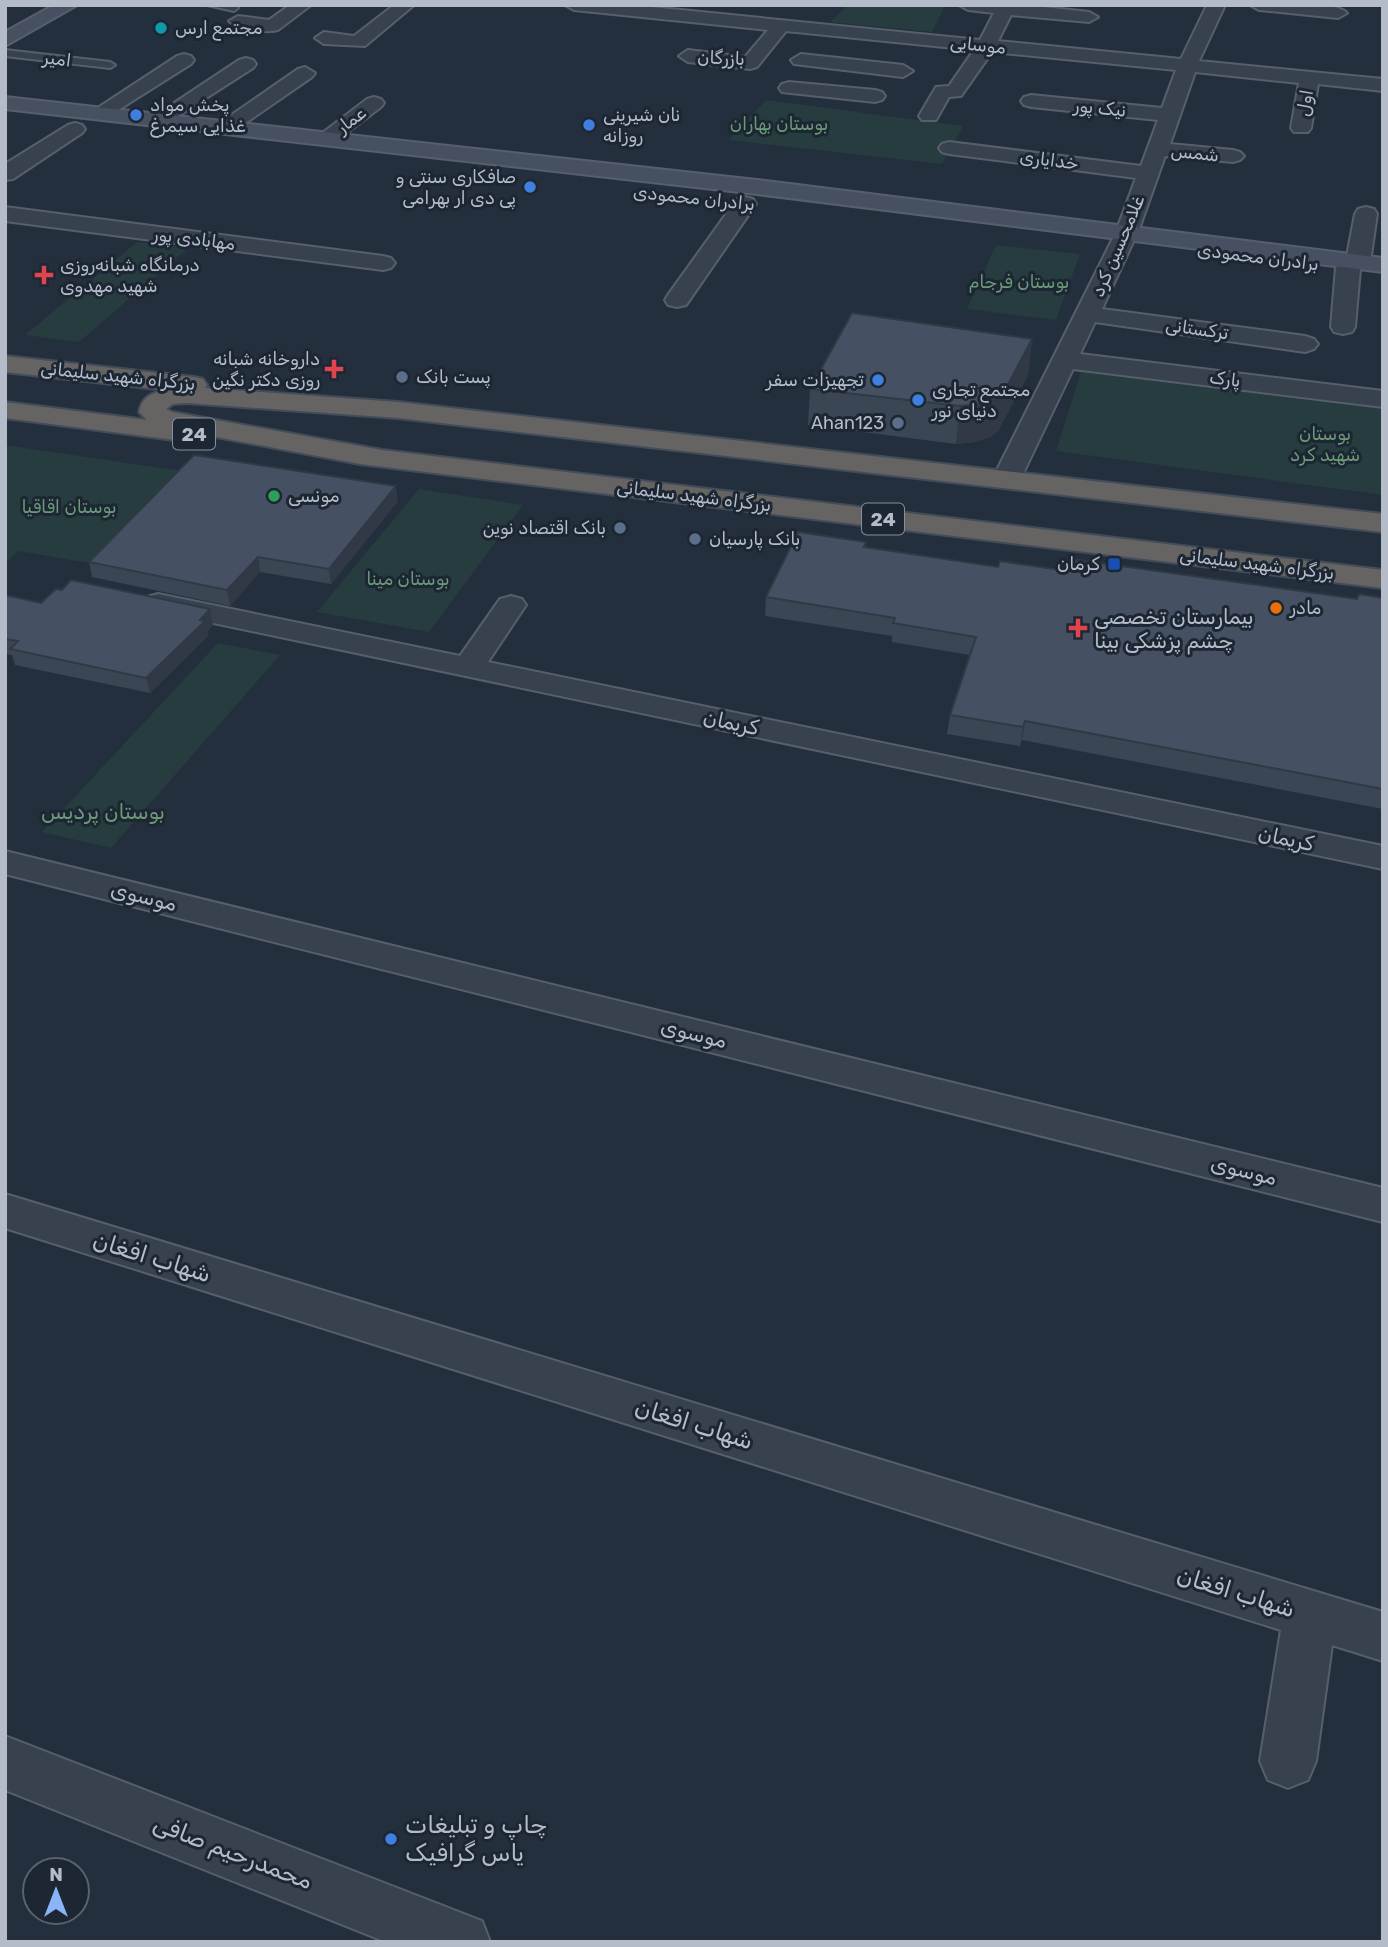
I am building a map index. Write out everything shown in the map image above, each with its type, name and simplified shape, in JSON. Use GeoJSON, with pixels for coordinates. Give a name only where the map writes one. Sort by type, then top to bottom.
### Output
{"type":"FeatureCollection","features":[{"type":"Feature","properties":{"kind":"highway","name":"بزرگراه شهید سلیمانی"},"geometry":{"type":"LineString","coordinates":[[5,364],[397,410]]}},
{"type":"Feature","properties":{"kind":"highway"},"geometry":{"type":"LineString","coordinates":[[5,371],[71,384],[79,391],[72,400],[57,406],[5,409]]}},
{"type":"Feature","properties":{"kind":"highway"},"geometry":{"type":"LineString","coordinates":[[384,459],[164,419],[152,412],[154,403],[168,397],[187,395],[397,410]]}},
{"type":"Feature","properties":{"kind":"highway","name":"بزرگراه شهید سلیمانی"},"geometry":{"type":"LineString","coordinates":[[5,409],[384,459],[1383,579]]}},
{"type":"Feature","properties":{"kind":"highway","name":"24"},"geometry":{"type":"LineString","coordinates":[[397,410],[1383,523]]}},
{"type":"Feature","properties":{"kind":"main road"},"geometry":{"type":"LineString","coordinates":[[5,40],[68,5]]}},
{"type":"Feature","properties":{"kind":"main road","name":"برادران محمودی"},"geometry":{"type":"LineString","coordinates":[[5,103],[328,138],[1125,236],[1353,265],[1383,272]]}},
{"type":"Feature","properties":{"kind":"main road"},"geometry":{"type":"LineString","coordinates":[[75,129],[100,113]]}},
{"type":"Feature","properties":{"kind":"main road","name":"برادران محمودی"},"geometry":{"type":"LineString","coordinates":[[5,121],[745,204],[1125,236]]}},
{"type":"Feature","properties":{"kind":"main road"},"geometry":{"type":"LineString","coordinates":[[1353,265],[1383,265]]}},
{"type":"Feature","properties":{"kind":"street"},"geometry":{"type":"LineString","coordinates":[[236,15],[272,26],[302,5]]}},
{"type":"Feature","properties":{"kind":"street","name":"موسایی"},"geometry":{"type":"LineString","coordinates":[[574,5],[1188,65],[1233,73],[1310,77],[1383,85]]}},
{"type":"Feature","properties":{"kind":"street"},"geometry":{"type":"LineString","coordinates":[[968,5],[1089,17]]}},
{"type":"Feature","properties":{"kind":"street","name":"غلامحسین کرد"},"geometry":{"type":"LineString","coordinates":[[1006,480],[1125,236],[1188,65],[1216,5]]}},
{"type":"Feature","properties":{"kind":"street"},"geometry":{"type":"LineString","coordinates":[[1259,5],[1338,13]]}},
{"type":"Feature","properties":{"kind":"street"},"geometry":{"type":"LineString","coordinates":[[929,116],[943,91],[954,92],[987,45],[1005,9]]}},
{"type":"Feature","properties":{"kind":"street"},"geometry":{"type":"LineString","coordinates":[[360,15],[388,18],[407,13]]}},
{"type":"Feature","properties":{"kind":"street"},"geometry":{"type":"LineString","coordinates":[[324,38],[366,43],[388,18]]}},
{"type":"Feature","properties":{"kind":"street","name":"بازرگان"},"geometry":{"type":"LineString","coordinates":[[688,56],[750,62],[782,25]]}},
{"type":"Feature","properties":{"kind":"street"},"geometry":{"type":"LineString","coordinates":[[834,93],[882,35]]}},
{"type":"Feature","properties":{"kind":"street"},"geometry":{"type":"LineString","coordinates":[[100,113],[184,60]]}},
{"type":"Feature","properties":{"kind":"street"},"geometry":{"type":"LineString","coordinates":[[801,60],[903,71]]}},
{"type":"Feature","properties":{"kind":"street"},"geometry":{"type":"LineString","coordinates":[[160,119],[246,64]]}},
{"type":"Feature","properties":{"kind":"street"},"geometry":{"type":"LineString","coordinates":[[227,127],[305,73]]}},
{"type":"Feature","properties":{"kind":"street","name":"اول"},"geometry":{"type":"LineString","coordinates":[[1301,128],[1310,77]]}},
{"type":"Feature","properties":{"kind":"street"},"geometry":{"type":"LineString","coordinates":[[789,88],[875,96]]}},
{"type":"Feature","properties":{"kind":"street","name":"نیک پور"},"geometry":{"type":"LineString","coordinates":[[1031,101],[1170,115]]}},
{"type":"Feature","properties":{"kind":"street","name":"عمار"},"geometry":{"type":"LineString","coordinates":[[328,138],[374,103]]}},
{"type":"Feature","properties":{"kind":"street"},"geometry":{"type":"LineString","coordinates":[[5,174],[75,129]]}},
{"type":"Feature","properties":{"kind":"street","name":"خدایاری"},"geometry":{"type":"LineString","coordinates":[[949,148],[1149,173]]}},
{"type":"Feature","properties":{"kind":"street","name":"شمس"},"geometry":{"type":"LineString","coordinates":[[1158,149],[1233,156]]}},
{"type":"Feature","properties":{"kind":"street"},"geometry":{"type":"LineString","coordinates":[[677,300],[745,204]]}},
{"type":"Feature","properties":{"kind":"street","name":"مهابادی پور"},"geometry":{"type":"LineString","coordinates":[[5,214],[383,263]]}},
{"type":"Feature","properties":{"kind":"street"},"geometry":{"type":"LineString","coordinates":[[1343,327],[1353,265],[1367,214]]}},
{"type":"Feature","properties":{"kind":"street","name":"ترکستانی"},"geometry":{"type":"LineString","coordinates":[[1088,314],[1305,344]]}},
{"type":"Feature","properties":{"kind":"street","name":"پارک"},"geometry":{"type":"LineString","coordinates":[[1066,360],[1383,399]]}},
{"type":"Feature","properties":{"kind":"street","name":"کریمان"},"geometry":{"type":"LineString","coordinates":[[132,597],[1383,858]]}},
{"type":"Feature","properties":{"kind":"street"},"geometry":{"type":"LineString","coordinates":[[468,667],[511,605]]}},
{"type":"Feature","properties":{"kind":"street","name":"موسوی"},"geometry":{"type":"LineString","coordinates":[[5,862],[1383,1205]]}},
{"type":"Feature","properties":{"kind":"street","name":"شهاب افغان"},"geometry":{"type":"LineString","coordinates":[[5,1211],[1383,1637]]}},
{"type":"Feature","properties":{"kind":"street"},"geometry":{"type":"LineString","coordinates":[[1288,1761],[1310,1614]]}},
{"type":"Feature","properties":{"kind":"street","name":"محمدرحیم صافی"},"geometry":{"type":"LineString","coordinates":[[5,1763],[461,1942]]}},
{"type":"Feature","properties":{"kind":"lane"},"geometry":{"type":"LineString","coordinates":[[211,5],[236,15]]}},
{"type":"Feature","properties":{"kind":"lane","name":"امیر"},"geometry":{"type":"LineString","coordinates":[[5,53],[110,65]]}},
{"type":"Feature","properties":{"kind":"green space"},"geometry":{"type":"Polygon","coordinates":[[[848,5],[945,5],[932,32],[830,22],[848,5]]]}},
{"type":"Feature","properties":{"kind":"green space","name":"بوستان بهاران"},"geometry":{"type":"Polygon","coordinates":[[[766,100],[963,126],[942,164],[729,140],[766,100]]]}},
{"type":"Feature","properties":{"kind":"green space"},"geometry":{"type":"Polygon","coordinates":[[[137,242],[188,248],[79,342],[25,335],[137,242]]]}},
{"type":"Feature","properties":{"kind":"green space","name":"بوستان فرجام"},"geometry":{"type":"Polygon","coordinates":[[[996,245],[1080,254],[1056,320],[967,309],[996,245]]]}},
{"type":"Feature","properties":{"kind":"green space","name":"بوستان شهید کرد"},"geometry":{"type":"Polygon","coordinates":[[[1081,372],[1383,409],[1383,495],[1056,451],[1081,372]]]}},
{"type":"Feature","properties":{"kind":"green space","name":"بوستان اقاقیا"},"geometry":{"type":"Polygon","coordinates":[[[5,445],[181,471],[89,563],[18,551],[5,563],[5,445]]]}},
{"type":"Feature","properties":{"kind":"green space","name":"بوستان مینا"},"geometry":{"type":"Polygon","coordinates":[[[419,489],[523,505],[429,632],[317,612],[419,489]]]}},
{"type":"Feature","properties":{"kind":"green space","name":"بوستان پردیس"},"geometry":{"type":"Polygon","coordinates":[[[218,643],[280,655],[111,848],[42,832],[218,643]]]}},
{"type":"Feature","properties":{"kind":"building"},"geometry":{"type":"Polygon","coordinates":[[[852,313],[1032,339],[1003,394],[979,404],[960,406],[810,389],[852,313]]]}},
{"type":"Feature","properties":{"kind":"building"},"geometry":{"type":"Polygon","coordinates":[[[194,455],[396,486],[329,569],[258,557],[227,590],[89,562],[194,455]]]}},
{"type":"Feature","properties":{"kind":"building"},"geometry":{"type":"Polygon","coordinates":[[[798,532],[866,542],[864,547],[998,567],[1000,561],[1067,571],[1071,559],[1357,599],[1359,594],[1383,598],[1383,789],[1025,721],[1023,727],[950,715],[976,637],[893,623],[895,618],[766,597],[798,532]]]}},
{"type":"Feature","properties":{"kind":"building"},"geometry":{"type":"Polygon","coordinates":[[[71,580],[210,609],[200,620],[205,621],[146,678],[10,649],[18,641],[5,639],[5,595],[41,603],[56,589],[62,590],[71,580]]]}},
{"type":"Feature","properties":{"kind":"place","name":"مجتمع ارس"},"geometry":{"type":"Point","coordinates":[161,28]}},
{"type":"Feature","properties":{"kind":"place","name":"پخش مواد غذایی سیمرغ"},"geometry":{"type":"Point","coordinates":[136,115]}},
{"type":"Feature","properties":{"kind":"place","name":"نان شیرینی روزانه"},"geometry":{"type":"Point","coordinates":[589,125]}},
{"type":"Feature","properties":{"kind":"place","name":"صافکاری سنتی و پی دی ار بهرامی"},"geometry":{"type":"Point","coordinates":[530,187]}},
{"type":"Feature","properties":{"kind":"place","name":"درمانگاه شبانه‌روزی شهید مهدوی"},"geometry":{"type":"Point","coordinates":[44,275]}},
{"type":"Feature","properties":{"kind":"place","name":"داروخانه شبانه روزی دکتر نگین"},"geometry":{"type":"Point","coordinates":[334,369]}},
{"type":"Feature","properties":{"kind":"place","name":"پست بانک"},"geometry":{"type":"Point","coordinates":[402,377]}},
{"type":"Feature","properties":{"kind":"place","name":"تجهیزات سفر"},"geometry":{"type":"Point","coordinates":[878,380]}},
{"type":"Feature","properties":{"kind":"place","name":"مجتمع تجاری دنیای نور"},"geometry":{"type":"Point","coordinates":[918,400]}},
{"type":"Feature","properties":{"kind":"place","name":"Ahan123"},"geometry":{"type":"Point","coordinates":[898,423]}},
{"type":"Feature","properties":{"kind":"place","name":"مونسی"},"geometry":{"type":"Point","coordinates":[274,496]}},
{"type":"Feature","properties":{"kind":"place","name":"بانک اقتصاد نوین"},"geometry":{"type":"Point","coordinates":[620,528]}},
{"type":"Feature","properties":{"kind":"place","name":"بانک پارسیان"},"geometry":{"type":"Point","coordinates":[695,539]}},
{"type":"Feature","properties":{"kind":"place","name":"کرمان"},"geometry":{"type":"Point","coordinates":[1114,564]}},
{"type":"Feature","properties":{"kind":"place","name":"مادر"},"geometry":{"type":"Point","coordinates":[1276,608]}},
{"type":"Feature","properties":{"kind":"place","name":"بیمارستان تخصصی چشم پزشکی بینا"},"geometry":{"type":"Point","coordinates":[1078,628]}},
{"type":"Feature","properties":{"kind":"place","name":"چاپ و تبلیغات یاس گرافیک"},"geometry":{"type":"Point","coordinates":[391,1839]}}]}
